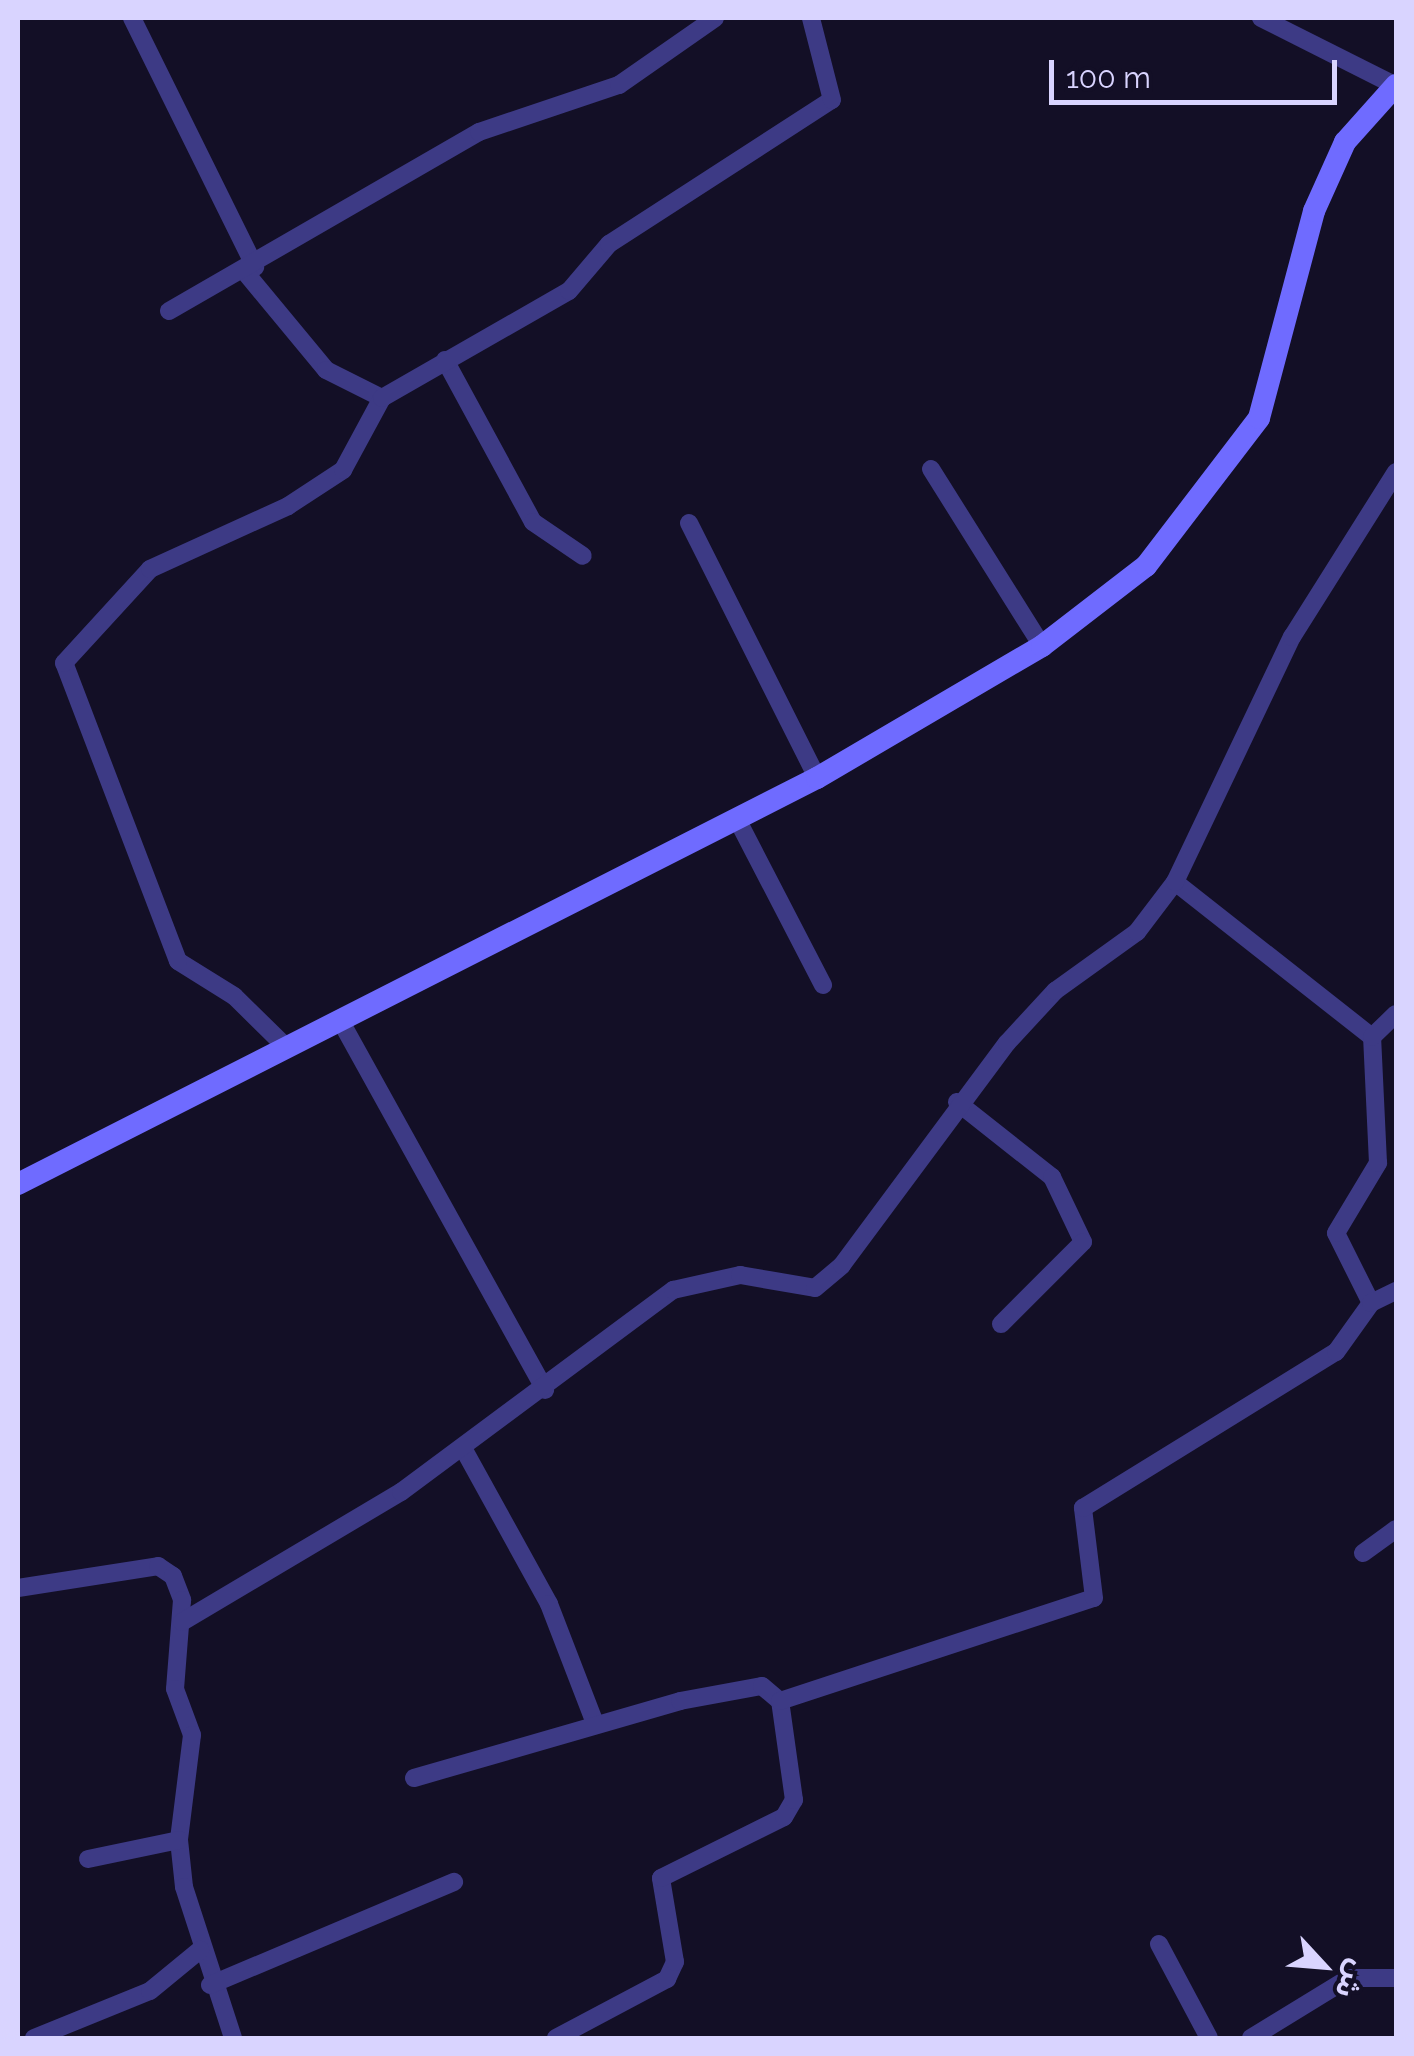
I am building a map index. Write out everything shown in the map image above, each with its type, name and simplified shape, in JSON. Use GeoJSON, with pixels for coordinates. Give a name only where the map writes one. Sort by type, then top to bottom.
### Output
{"type":"FeatureCollection","features":[{"type":"Feature","properties":{"kind":"street"},"geometry":{"type":"LineString","coordinates":[[132,18],[250,269],[326,370],[382,398]]}},
{"type":"Feature","properties":{"kind":"street"},"geometry":{"type":"LineString","coordinates":[[169,312],[250,269],[479,132],[619,84],[714,18]]}},
{"type":"Feature","properties":{"kind":"street"},"geometry":{"type":"LineString","coordinates":[[286,1048],[234,996],[178,961],[64,663],[150,569],[288,506],[343,470],[382,398],[569,291],[609,244],[832,100],[811,18]]}},
{"type":"Feature","properties":{"kind":"street"},"geometry":{"type":"LineString","coordinates":[[18,1184],[817,778],[1042,646],[1146,566],[1259,418],[1314,211],[1345,142],[1396,86],[1261,18]]}},
{"type":"Feature","properties":{"kind":"street"},"geometry":{"type":"LineString","coordinates":[[445,360],[533,522],[583,556]]}},
{"type":"Feature","properties":{"kind":"street"},"geometry":{"type":"LineString","coordinates":[[931,470],[1042,646]]}},
{"type":"Feature","properties":{"kind":"street"},"geometry":{"type":"LineString","coordinates":[[182,1622],[462,1448],[545,1390],[673,1290],[740,1275],[815,1288],[842,1265],[957,1102],[1055,990],[1137,932],[1175,882],[1292,638],[1396,472]]}},
{"type":"Feature","properties":{"kind":"street"},"geometry":{"type":"LineString","coordinates":[[689,523],[817,778]]}},
{"type":"Feature","properties":{"kind":"street"},"geometry":{"type":"LineString","coordinates":[[737,818],[824,985]]}},
{"type":"Feature","properties":{"kind":"street"},"geometry":{"type":"LineString","coordinates":[[1175,882],[1372,1036],[1378,1163],[1336,1233],[1371,1303]]}},
{"type":"Feature","properties":{"kind":"street"},"geometry":{"type":"LineString","coordinates":[[1372,1036],[1396,1014]]}},
{"type":"Feature","properties":{"kind":"street"},"geometry":{"type":"LineString","coordinates":[[340,1020],[545,1390]]}},
{"type":"Feature","properties":{"kind":"street"},"geometry":{"type":"LineString","coordinates":[[957,1102],[1052,1177],[1083,1242],[1002,1324]]}},
{"type":"Feature","properties":{"kind":"street"},"geometry":{"type":"LineString","coordinates":[[780,1701],[1094,1598],[1083,1508],[1336,1352],[1371,1303],[1396,1291]]}},
{"type":"Feature","properties":{"kind":"street"},"geometry":{"type":"LineString","coordinates":[[462,1448],[548,1604],[595,1722]]}},
{"type":"Feature","properties":{"kind":"street"},"geometry":{"type":"LineString","coordinates":[[1363,1553],[1396,1529]]}},
{"type":"Feature","properties":{"kind":"street"},"geometry":{"type":"LineString","coordinates":[[18,1588],[158,1566],[172,1576],[182,1622],[175,1689],[192,1735],[179,1840],[200,1950],[210,1985],[234,2038]]}},
{"type":"Feature","properties":{"kind":"street"},"geometry":{"type":"LineString","coordinates":[[414,1778],[595,1722],[762,1686],[780,1701],[794,1800],[784,1817],[661,1878],[675,1962],[667,1980],[556,2038]]}},
{"type":"Feature","properties":{"kind":"street"},"geometry":{"type":"LineString","coordinates":[[88,1859],[179,1840]]}},
{"type":"Feature","properties":{"kind":"street"},"geometry":{"type":"LineString","coordinates":[[210,1985],[454,1882]]}},
{"type":"Feature","properties":{"kind":"street"},"geometry":{"type":"LineString","coordinates":[[1158,1944],[1209,2038]]}},
{"type":"Feature","properties":{"kind":"street"},"geometry":{"type":"LineString","coordinates":[[34,2038],[150,1991],[200,1950]]}},
{"type":"Feature","properties":{"kind":"street"},"geometry":{"type":"LineString","coordinates":[[1251,2038],[1348,1978],[1396,1978]]}}]}
